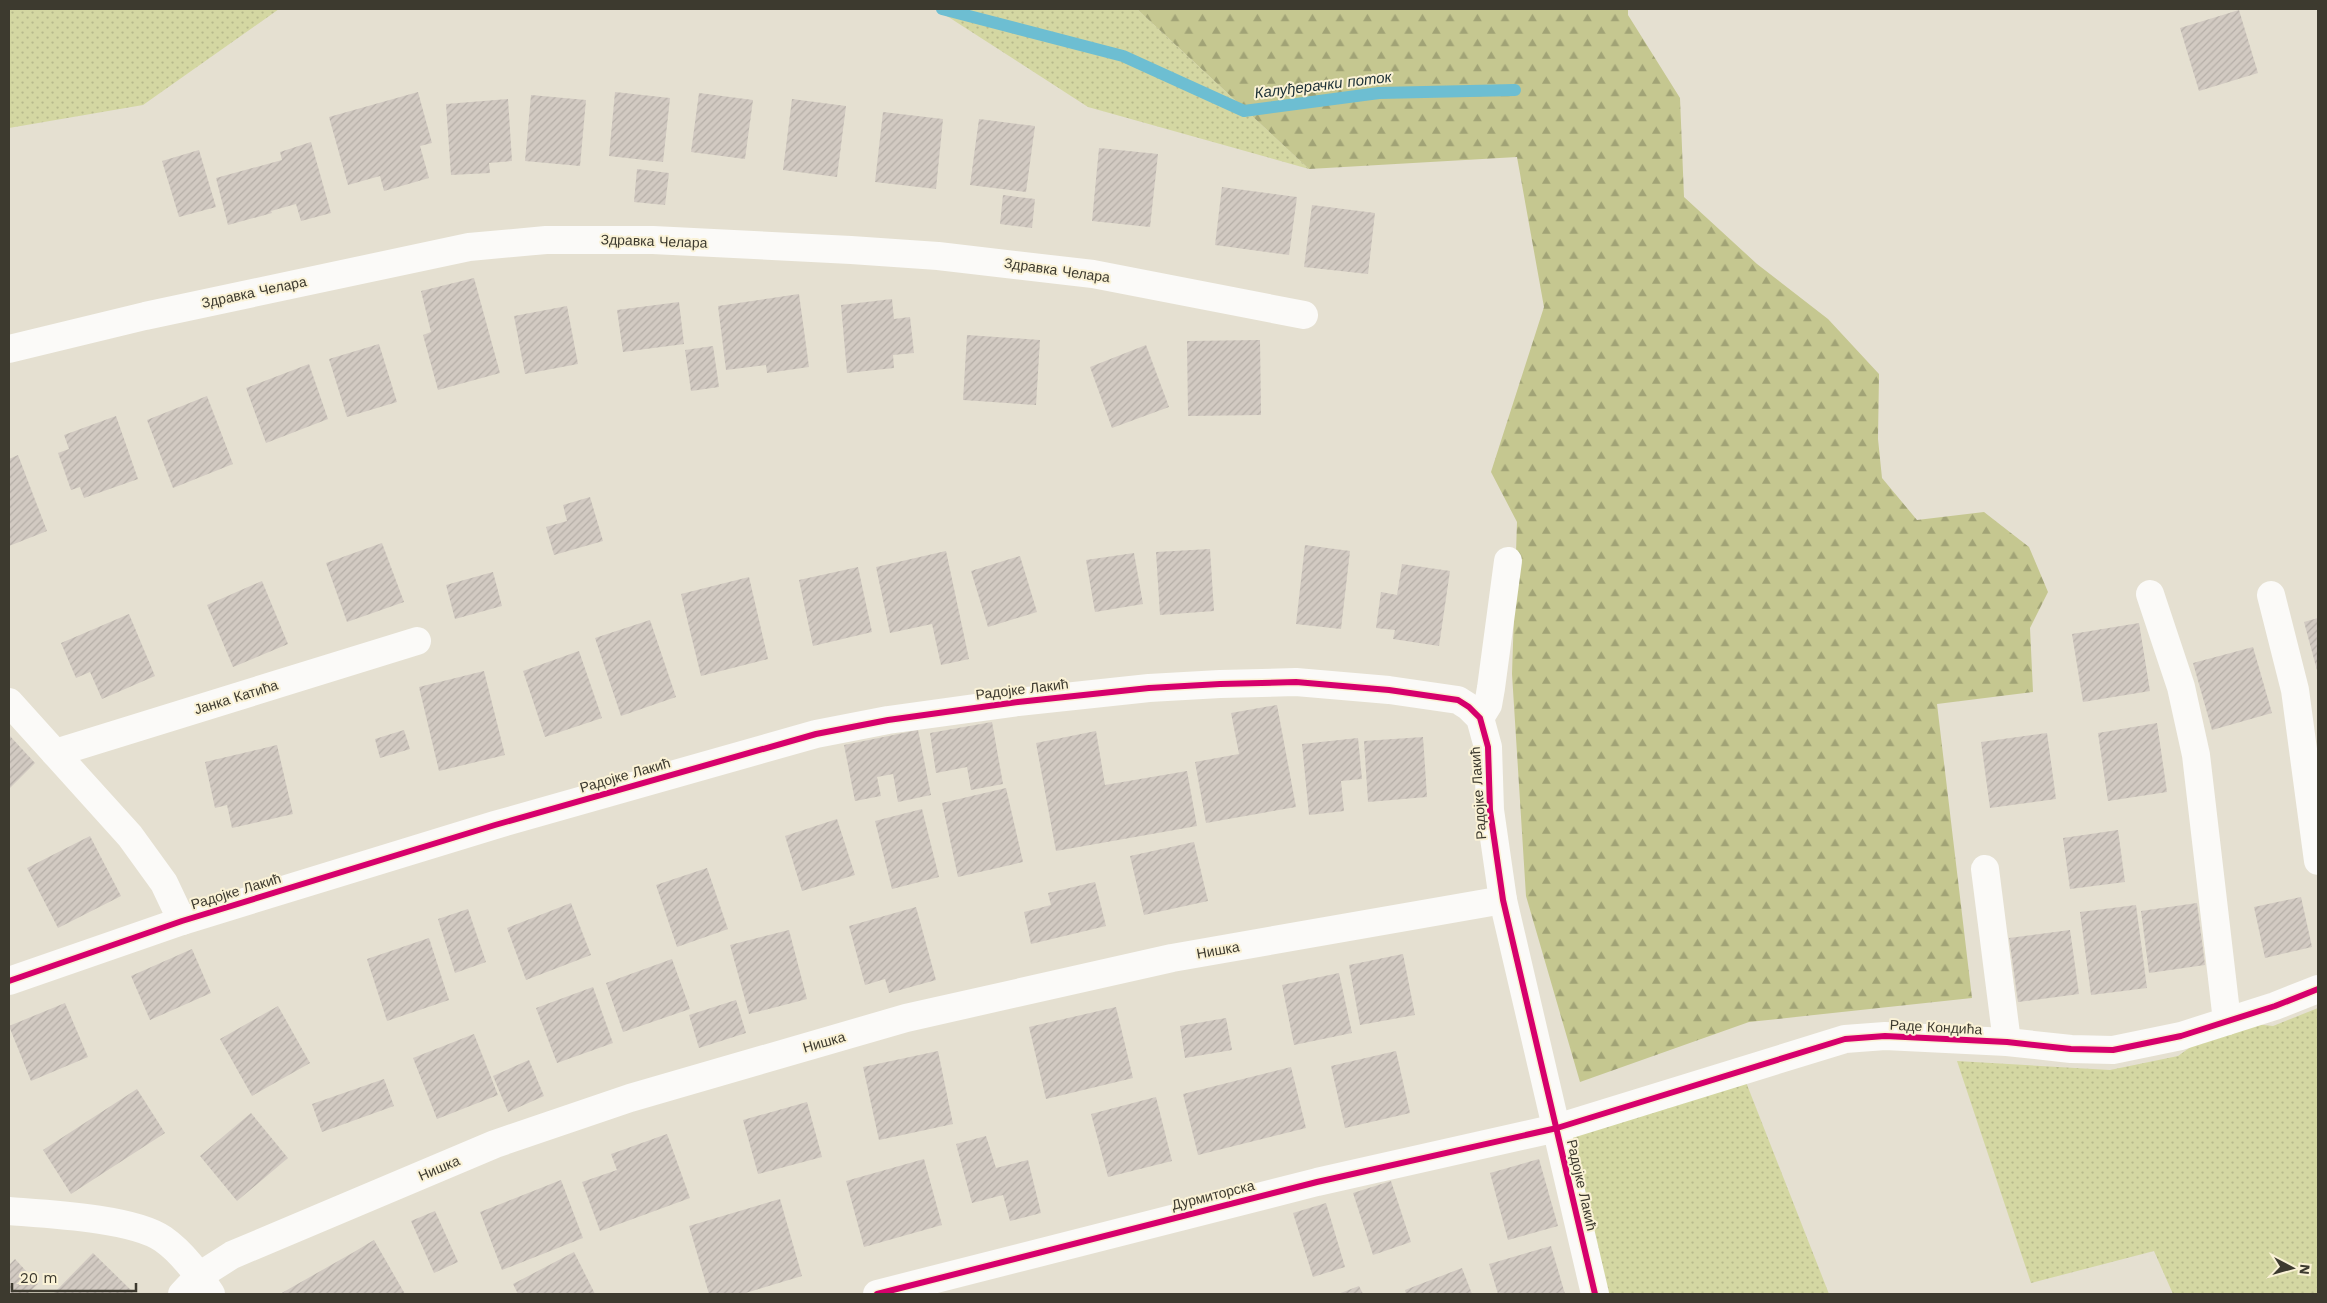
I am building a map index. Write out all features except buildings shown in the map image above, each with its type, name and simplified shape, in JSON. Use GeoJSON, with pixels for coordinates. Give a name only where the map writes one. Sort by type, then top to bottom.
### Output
{"type":"FeatureCollection","features":[{"type":"Feature","properties":{"kind":"street","name":"Здравка Челара"},"geometry":{"type":"LineString","coordinates":[[9,349],[145,316],[469,247],[546,240],[653,240],[851,250],[976,260],[1093,274],[1304,315]]}},
{"type":"Feature","properties":{"kind":"street"},"geometry":{"type":"LineString","coordinates":[[1480,718],[1488,705],[1508,561]]}},
{"type":"Feature","properties":{"kind":"street"},"geometry":{"type":"LineString","coordinates":[[2150,594],[2181,687],[2196,755],[2227,1021]]}},
{"type":"Feature","properties":{"kind":"street"},"geometry":{"type":"LineString","coordinates":[[2272,595],[2296,690],[2318,861]]}},
{"type":"Feature","properties":{"kind":"street","name":"Јанка Катића"},"geometry":{"type":"LineString","coordinates":[[55,753],[417,641]]}},
{"type":"Feature","properties":{"kind":"street","name":"Радојке Лакић"},"geometry":{"type":"LineString","coordinates":[[9,981],[182,921],[513,819],[806,736],[888,720],[1018,702],[1149,688],[1296,682],[1389,690],[1458,700],[1480,718],[1488,746],[1490,810],[1502,900],[1595,1294]]}},
{"type":"Feature","properties":{"kind":"street"},"geometry":{"type":"LineString","coordinates":[[9,702],[130,836],[164,883],[182,921]]}},
{"type":"Feature","properties":{"kind":"street"},"geometry":{"type":"LineString","coordinates":[[1985,870],[2007,1042]]}},
{"type":"Feature","properties":{"kind":"street","name":"Нишка"},"geometry":{"type":"LineString","coordinates":[[198,1288],[232,1255],[495,1144],[630,1098],[877,1026],[1172,958],[1502,900]]}},
{"type":"Feature","properties":{"kind":"street","name":"Раде Кондића"},"geometry":{"type":"LineString","coordinates":[[1557,1128],[1844,1039],[1885,1036],[2007,1042],[2071,1050],[2113,1050],[2181,1036],[2275,1006],[2318,989]]}},
{"type":"Feature","properties":{"kind":"street","name":"Дурмиторска"},"geometry":{"type":"LineString","coordinates":[[877,1294],[1299,1187],[1557,1128]]}},
{"type":"Feature","properties":{"kind":"street"},"geometry":{"type":"LineString","coordinates":[[9,1211],[66,1216],[140,1229],[162,1238],[176,1249],[198,1288]]}},
{"type":"Feature","properties":{"kind":"green space"},"geometry":{"type":"Polygon","coordinates":[[[9,9],[279,9],[143,105],[9,128],[9,9]]]}},
{"type":"Feature","properties":{"kind":"green space"},"geometry":{"type":"Polygon","coordinates":[[[936,9],[1137,9],[1309,169],[1088,107],[936,9]]]}},
{"type":"Feature","properties":{"kind":"green space"},"geometry":{"type":"Polygon","coordinates":[[[1137,9],[1628,9],[1628,15],[1680,98],[1684,197],[1757,264],[1828,319],[1879,374],[1878,439],[1882,478],[1917,520],[1984,512],[2029,547],[2048,592],[2030,628],[2033,692],[1937,704],[1972,998],[1749,1022],[1580,1082],[1526,896],[1512,674],[1517,522],[1491,472],[1544,307],[1517,157],[1309,169],[1137,9]]]}},
{"type":"Feature","properties":{"kind":"green space"},"geometry":{"type":"Polygon","coordinates":[[[2318,1008],[2318,1294],[2173,1294],[2154,1251],[2031,1283],[1957,1061],[2110,1070],[2178,1056],[2227,1021],[2273,1026],[2318,1008]]]}},
{"type":"Feature","properties":{"kind":"green space"},"geometry":{"type":"Polygon","coordinates":[[[1742,1072],[1829,1294],[1598,1294],[1557,1128],[1742,1072]]]}},
{"type":"Feature","properties":{"kind":"waterway","name":"Калуђерачки поток"},"geometry":{"type":"LineString","coordinates":[[942,9],[1123,56],[1244,111],[1379,93],[1515,90]]}},
{"type":"Feature","properties":{"kind":"cycle path"},"geometry":{"type":"LineString","coordinates":[[9,981],[182,921],[495,825],[816,734],[888,720],[1018,702],[1149,688],[1220,684],[1296,682],[1389,690],[1458,700],[1469,707],[1480,718],[1488,747],[1490,810],[1503,900],[1595,1294]]}},
{"type":"Feature","properties":{"kind":"cycle path"},"geometry":{"type":"LineString","coordinates":[[877,1294],[1317,1182],[1557,1128],[1845,1039],[1885,1036],[2007,1042],[2071,1049],[2113,1050],[2181,1036],[2275,1006],[2318,989]]}}]}
